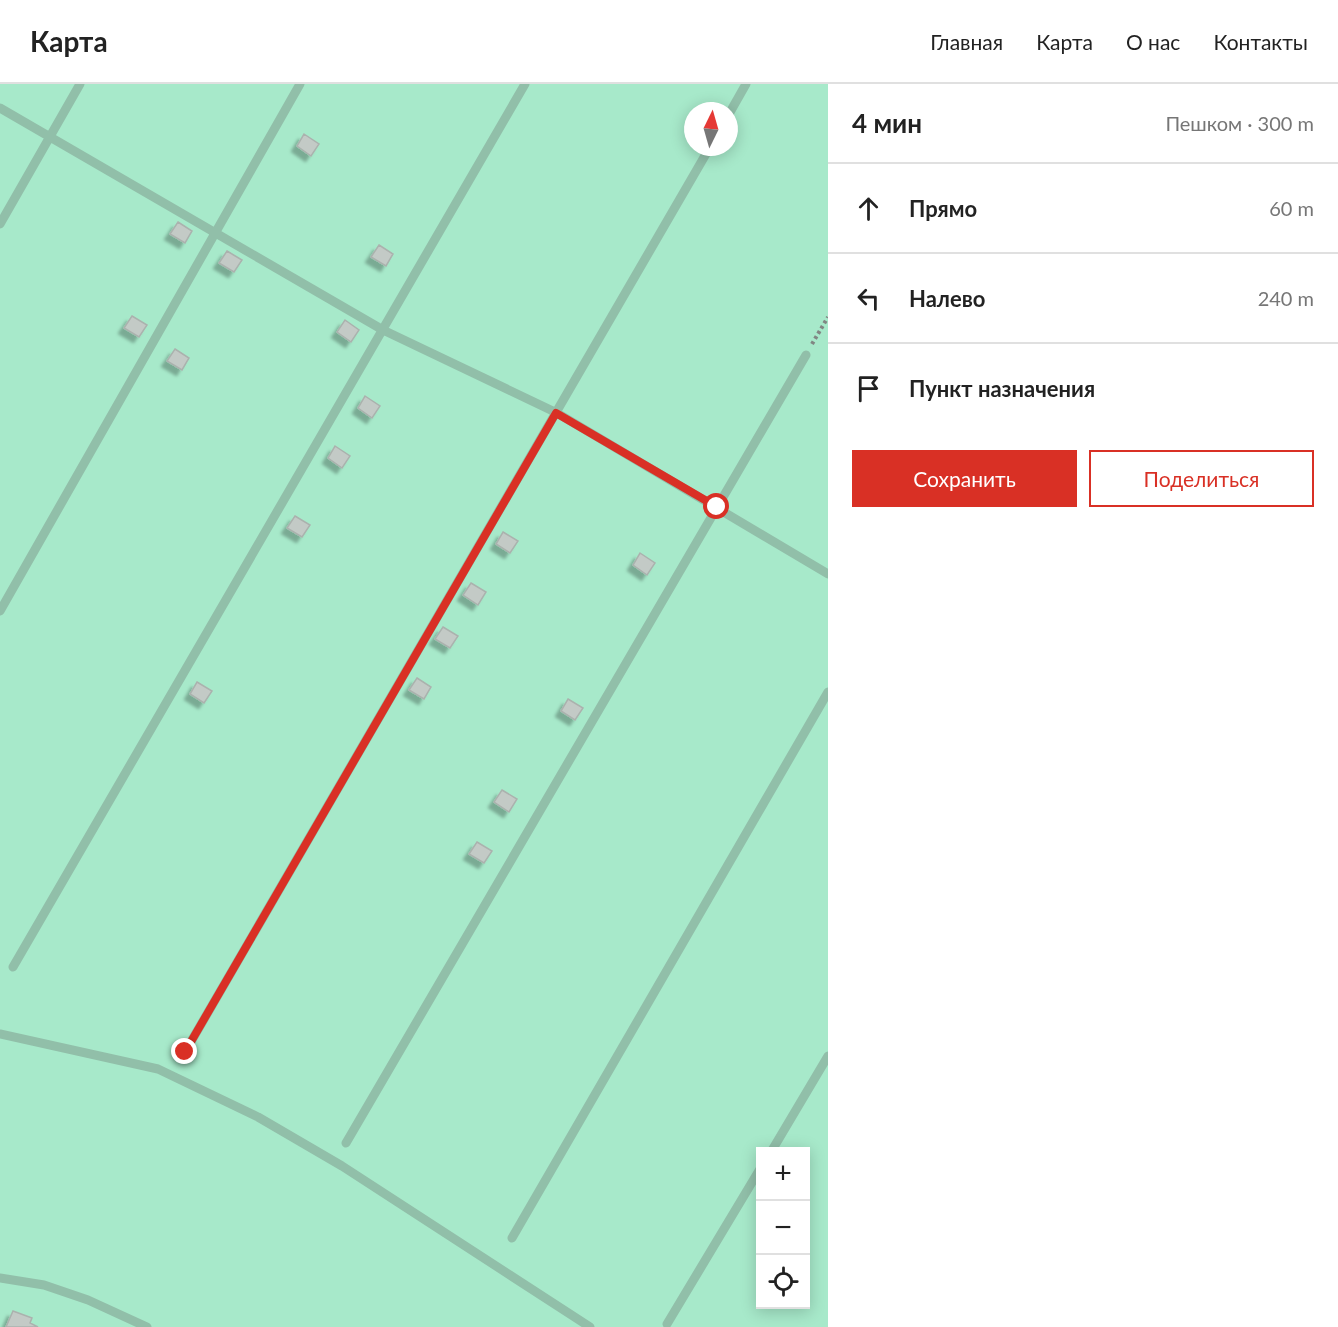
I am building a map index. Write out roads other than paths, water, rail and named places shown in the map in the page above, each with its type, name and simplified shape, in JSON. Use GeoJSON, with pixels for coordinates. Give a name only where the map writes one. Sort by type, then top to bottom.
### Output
{"type":"FeatureCollection","features":[{"type":"Feature","properties":{"kind":"lane"},"geometry":{"type":"LineString","coordinates":[[0,224],[80,84]]}},
{"type":"Feature","properties":{"kind":"lane"},"geometry":{"type":"LineString","coordinates":[[0,611],[300,84]]}},
{"type":"Feature","properties":{"kind":"lane"},"geometry":{"type":"LineString","coordinates":[[13,967],[525,84]]}},
{"type":"Feature","properties":{"kind":"lane"},"geometry":{"type":"LineString","coordinates":[[736,102],[746,84]]}},
{"type":"Feature","properties":{"kind":"lane"},"geometry":{"type":"LineString","coordinates":[[0,108],[383,330],[556,413],[828,574]]}},
{"type":"Feature","properties":{"kind":"lane"},"geometry":{"type":"LineString","coordinates":[[185,1052],[705,156]]}},
{"type":"Feature","properties":{"kind":"lane"},"geometry":{"type":"LineString","coordinates":[[346,1143],[806,356]]}},
{"type":"Feature","properties":{"kind":"lane"},"geometry":{"type":"LineString","coordinates":[[512,1238],[828,692]]}},
{"type":"Feature","properties":{"kind":"lane"},"geometry":{"type":"LineString","coordinates":[[0,1035],[158,1069],[258,1117],[342,1166],[590,1327]]}},
{"type":"Feature","properties":{"kind":"lane"},"geometry":{"type":"LineString","coordinates":[[774,1147],[828,1056]]}},
{"type":"Feature","properties":{"kind":"lane"},"geometry":{"type":"LineString","coordinates":[[667,1324],[756,1176]]}},
{"type":"Feature","properties":{"kind":"lane"},"geometry":{"type":"LineString","coordinates":[[0,1278],[44,1285],[88,1300],[147,1327]]}}]}
